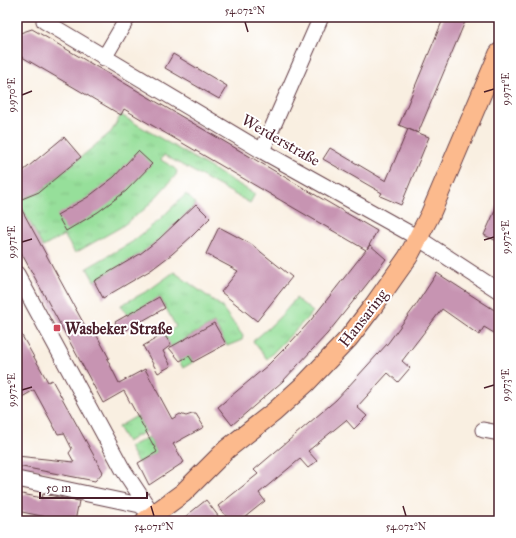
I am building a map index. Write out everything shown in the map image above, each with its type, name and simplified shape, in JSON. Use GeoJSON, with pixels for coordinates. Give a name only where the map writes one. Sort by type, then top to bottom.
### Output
{"type":"FeatureCollection","features":[{"type":"Feature","properties":{"kind":"main road","name":"Hansaring"},"geometry":{"type":"LineString","coordinates":[[152,519],[183,492],[227,449],[274,412],[301,388],[336,353],[374,305],[397,274],[430,216],[499,53]]}},
{"type":"Feature","properties":{"kind":"street"},"geometry":{"type":"LineString","coordinates":[[104,58],[128,17]]}},
{"type":"Feature","properties":{"kind":"street"},"geometry":{"type":"LineString","coordinates":[[262,151],[321,17]]}},
{"type":"Feature","properties":{"kind":"street","name":"Werderstraße"},"geometry":{"type":"LineString","coordinates":[[44,21],[262,151],[418,238],[499,291]]}},
{"type":"Feature","properties":{"kind":"street"},"geometry":{"type":"LineString","coordinates":[[17,276],[122,468],[152,519]]}},
{"type":"Feature","properties":{"kind":"street"},"geometry":{"type":"LineString","coordinates":[[483,430],[499,433]]}},
{"type":"Feature","properties":{"kind":"street"},"geometry":{"type":"LineString","coordinates":[[17,480],[140,504],[152,519]]}},
{"type":"Feature","properties":{"kind":"green space"},"geometry":{"type":"Polygon","coordinates":[[[121,115],[255,194],[250,203],[164,155],[161,160],[177,171],[176,175],[146,208],[121,227],[75,253],[64,235],[43,247],[18,200],[39,192],[111,132],[121,115]]]}},
{"type":"Feature","properties":{"kind":"green space"},"geometry":{"type":"Polygon","coordinates":[[[186,194],[196,204],[176,224],[140,254],[94,281],[87,268],[132,242],[158,221],[186,194]]]}},
{"type":"Feature","properties":{"kind":"green space"},"geometry":{"type":"Polygon","coordinates":[[[174,272],[221,306],[243,336],[242,340],[227,346],[214,323],[181,341],[193,362],[183,368],[164,334],[176,327],[160,297],[127,315],[121,305],[149,290],[174,272]]]}},
{"type":"Feature","properties":{"kind":"green space"},"geometry":{"type":"Polygon","coordinates":[[[296,298],[313,312],[267,359],[253,341],[276,321],[296,298]]]}},
{"type":"Feature","properties":{"kind":"green space"},"geometry":{"type":"Polygon","coordinates":[[[137,416],[146,431],[127,442],[118,427],[137,416]]]}},
{"type":"Feature","properties":{"kind":"green space"},"geometry":{"type":"Polygon","coordinates":[[[149,437],[157,452],[138,463],[129,447],[149,437]]]}},
{"type":"Feature","properties":{"kind":"building"},"geometry":{"type":"Polygon","coordinates":[[[444,17],[467,17],[418,133],[399,125],[444,17]]]}},
{"type":"Feature","properties":{"kind":"building"},"geometry":{"type":"Polygon","coordinates":[[[32,29],[377,231],[367,249],[370,245],[386,259],[327,334],[283,381],[232,425],[218,407],[268,365],[291,342],[311,320],[366,250],[124,109],[121,115],[17,54],[17,34],[32,29]]]}},
{"type":"Feature","properties":{"kind":"building"},"geometry":{"type":"Polygon","coordinates":[[[173,54],[227,86],[219,99],[165,68],[173,54]]]}},
{"type":"Feature","properties":{"kind":"building"},"geometry":{"type":"Polygon","coordinates":[[[408,129],[429,137],[401,205],[380,196],[382,193],[323,159],[330,148],[386,181],[408,129]]]}},
{"type":"Feature","properties":{"kind":"building"},"geometry":{"type":"Polygon","coordinates":[[[64,137],[81,157],[39,192],[17,201],[17,176],[64,137]]]}},
{"type":"Feature","properties":{"kind":"building"},"geometry":{"type":"Polygon","coordinates":[[[138,151],[152,164],[126,191],[98,212],[66,231],[57,215],[88,197],[114,177],[138,151]]]}},
{"type":"Feature","properties":{"kind":"building"},"geometry":{"type":"Polygon","coordinates":[[[17,201],[91,337],[96,334],[109,358],[107,359],[119,383],[145,369],[172,419],[180,414],[186,416],[196,414],[204,427],[173,444],[184,462],[149,485],[138,463],[157,452],[124,391],[103,403],[17,245],[17,201]]]}},
{"type":"Feature","properties":{"kind":"building"},"geometry":{"type":"Polygon","coordinates":[[[499,202],[499,242],[484,235],[499,202]]]}},
{"type":"Feature","properties":{"kind":"building"},"geometry":{"type":"Polygon","coordinates":[[[196,204],[210,218],[172,254],[151,270],[103,298],[94,281],[140,254],[159,239],[196,204]]]}},
{"type":"Feature","properties":{"kind":"building"},"geometry":{"type":"Polygon","coordinates":[[[219,227],[251,244],[292,277],[257,321],[221,292],[238,271],[206,254],[219,227]]]}},
{"type":"Feature","properties":{"kind":"building"},"geometry":{"type":"Polygon","coordinates":[[[437,273],[499,313],[499,336],[484,327],[479,335],[442,309],[402,361],[410,368],[398,382],[388,373],[357,407],[367,416],[354,429],[346,420],[308,451],[317,461],[308,468],[300,459],[259,493],[265,501],[240,521],[230,521],[218,506],[258,474],[254,470],[336,400],[388,343],[437,273]]]}},
{"type":"Feature","properties":{"kind":"building"},"geometry":{"type":"Polygon","coordinates":[[[159,297],[165,308],[121,333],[115,322],[159,297]]]}},
{"type":"Feature","properties":{"kind":"building"},"geometry":{"type":"Polygon","coordinates":[[[214,323],[226,344],[193,362],[189,356],[180,361],[169,348],[214,323]]]}},
{"type":"Feature","properties":{"kind":"building"},"geometry":{"type":"Polygon","coordinates":[[[17,327],[48,382],[52,380],[103,472],[95,481],[17,466],[17,456],[74,462],[69,453],[72,449],[64,433],[58,434],[34,390],[17,400],[17,327]]]}},
{"type":"Feature","properties":{"kind":"building"},"geometry":{"type":"Polygon","coordinates":[[[164,334],[171,345],[163,351],[171,366],[158,373],[143,346],[164,334]]]}},
{"type":"Feature","properties":{"kind":"building"},"geometry":{"type":"Polygon","coordinates":[[[17,493],[42,498],[43,494],[79,501],[75,521],[66,521],[17,511],[17,493]]]}},
{"type":"Feature","properties":{"kind":"building"},"geometry":{"type":"Polygon","coordinates":[[[206,500],[222,521],[180,521],[206,500]]]}},
{"type":"Feature","properties":{"kind":"place","name":"Wasbeker Straße"},"geometry":{"type":"Point","coordinates":[57,328]}}]}
